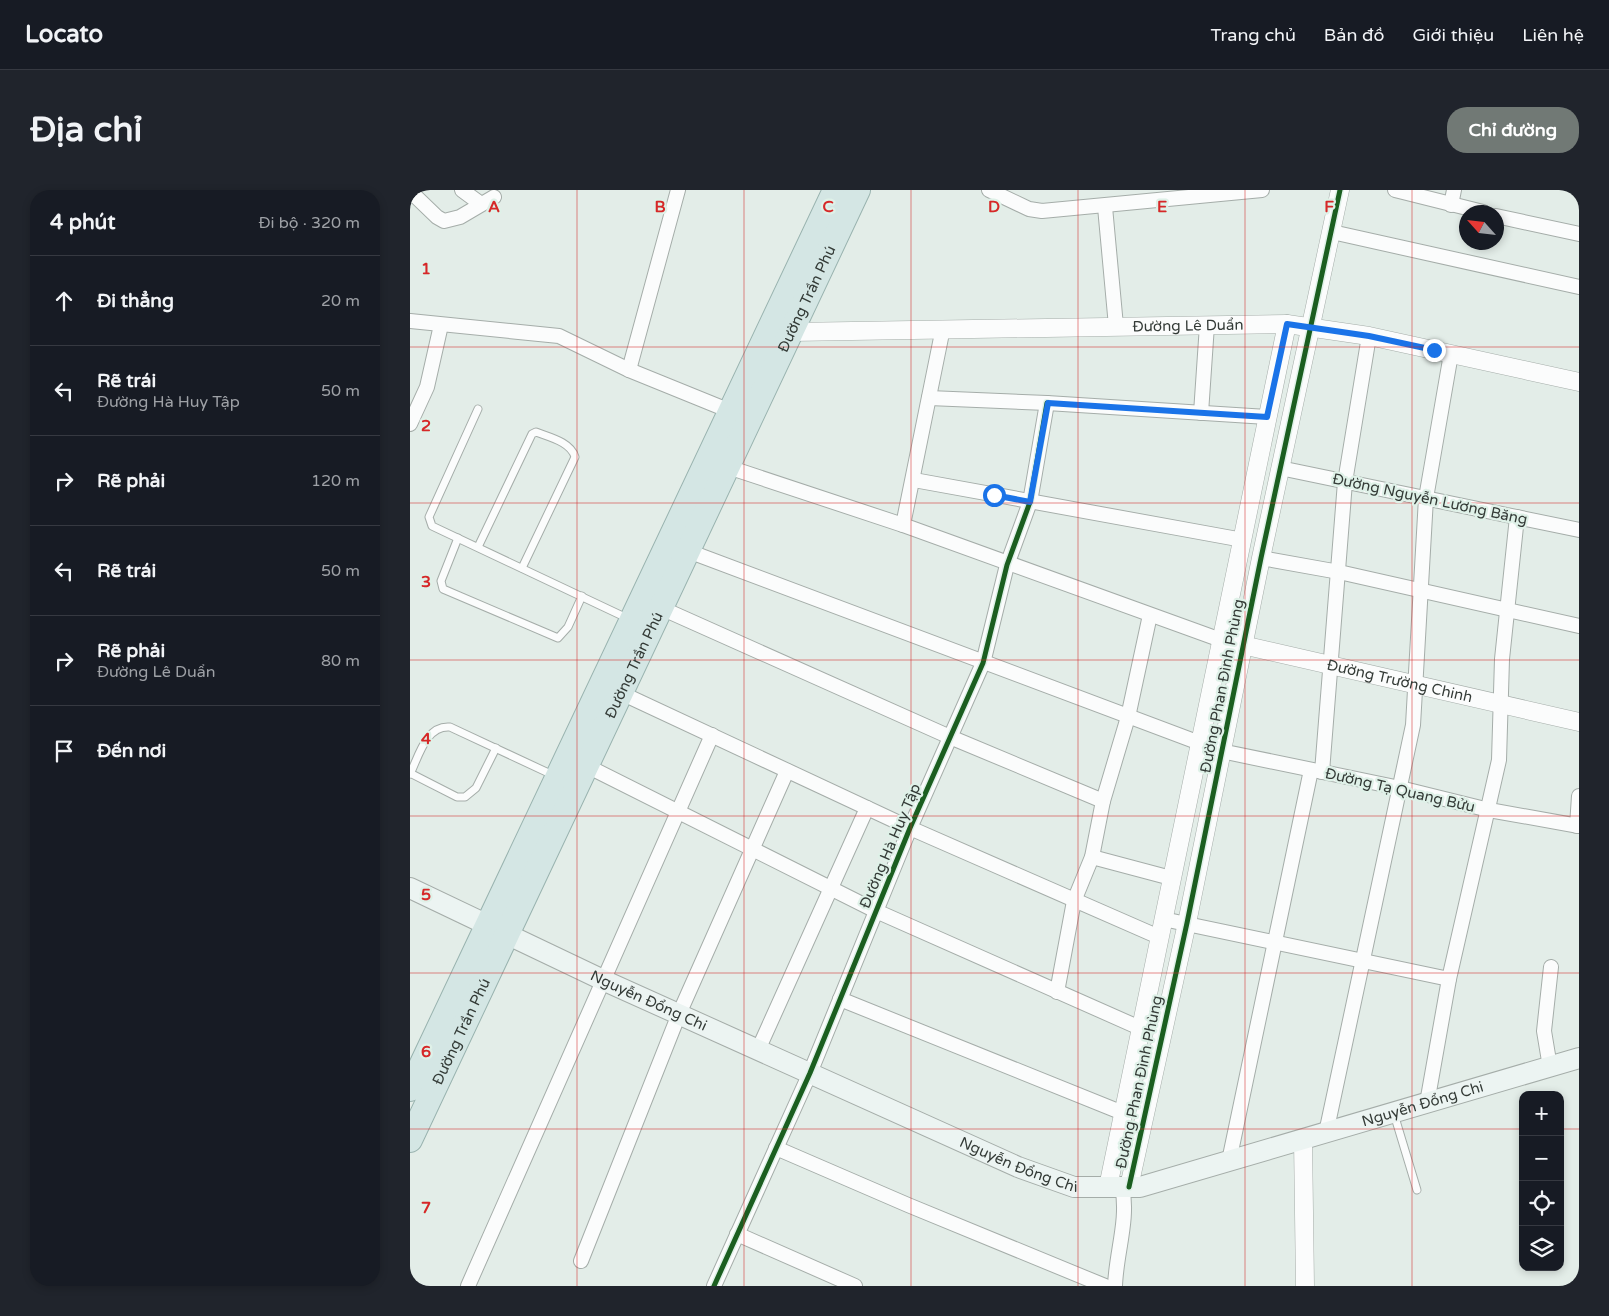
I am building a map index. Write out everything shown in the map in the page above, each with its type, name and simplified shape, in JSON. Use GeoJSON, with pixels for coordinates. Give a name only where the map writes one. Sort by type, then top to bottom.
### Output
{"type":"FeatureCollection","features":[{"type":"Feature","properties":{"kind":"highway","name":"Đường Trần Phú"},"geometry":{"type":"LineString","coordinates":[[410,1140],[498,929],[557,778],[835,190]]}},
{"type":"Feature","properties":{"kind":"highway","name":"Đường Trần Phú"},"geometry":{"type":"LineString","coordinates":[[412,1080],[498,929],[587,766],[858,190]]}},
{"type":"Feature","properties":{"kind":"main road","name":"Nguyễn Đổng Chi"},"geometry":{"type":"LineString","coordinates":[[410,888],[605,981],[1018,1167],[1074,1186],[1140,1187],[1579,1058]]}},
{"type":"Feature","properties":{"kind":"street"},"geometry":{"type":"LineString","coordinates":[[462,190],[481,204]]}},
{"type":"Feature","properties":{"kind":"street"},"geometry":{"type":"LineString","coordinates":[[629,370],[678,190]]}},
{"type":"Feature","properties":{"kind":"street"},"geometry":{"type":"LineString","coordinates":[[989,190],[1029,209],[1042,211],[1105,207],[1199,193],[1262,190]]}},
{"type":"Feature","properties":{"kind":"street","name":"Đường Phan Đình Phùng"},"geometry":{"type":"LineString","coordinates":[[1120,1187],[1139,1134],[1187,923],[1261,558],[1340,190]]}},
{"type":"Feature","properties":{"kind":"street"},"geometry":{"type":"LineString","coordinates":[[1395,190],[1459,207]]}},
{"type":"Feature","properties":{"kind":"street"},"geometry":{"type":"LineString","coordinates":[[1451,205],[1454,190]]}},
{"type":"Feature","properties":{"kind":"street"},"geometry":{"type":"LineString","coordinates":[[410,191],[430,211],[444,221],[460,217],[494,197]]}},
{"type":"Feature","properties":{"kind":"street"},"geometry":{"type":"LineString","coordinates":[[1105,207],[1116,326]]}},
{"type":"Feature","properties":{"kind":"street"},"geometry":{"type":"LineString","coordinates":[[1504,218],[1579,234]]}},
{"type":"Feature","properties":{"kind":"street"},"geometry":{"type":"LineString","coordinates":[[1332,232],[1579,287]]}},
{"type":"Feature","properties":{"kind":"street"},"geometry":{"type":"LineString","coordinates":[[410,321],[559,336],[629,370],[730,411]]}},
{"type":"Feature","properties":{"kind":"street","name":"Đường Lê Duẩn"},"geometry":{"type":"LineString","coordinates":[[792,332],[943,328],[1287,324],[1312,326],[1369,336],[1579,382]]}},
{"type":"Feature","properties":{"kind":"street","name":"Đường Phan Đình Phùng"},"geometry":{"type":"LineString","coordinates":[[1120,1187],[1123,1113],[1287,324]]}},
{"type":"Feature","properties":{"kind":"street"},"geometry":{"type":"LineString","coordinates":[[410,424],[427,387],[440,325]]}},
{"type":"Feature","properties":{"kind":"street"},"geometry":{"type":"LineString","coordinates":[[1201,413],[1208,325]]}},
{"type":"Feature","properties":{"kind":"street"},"geometry":{"type":"LineString","coordinates":[[903,525],[914,480],[943,328]]}},
{"type":"Feature","properties":{"kind":"street"},"geometry":{"type":"LineString","coordinates":[[1229,1161],[1276,942],[1316,771],[1332,665],[1345,482],[1369,336]]}},
{"type":"Feature","properties":{"kind":"street"},"geometry":{"type":"LineString","coordinates":[[1326,1132],[1413,725],[1426,498],[1450,354]]}},
{"type":"Feature","properties":{"kind":"street"},"geometry":{"type":"LineString","coordinates":[[929,398],[1048,403],[1267,417]]}},
{"type":"Feature","properties":{"kind":"street","name":"Đường Hà Huy Tập"},"geometry":{"type":"LineString","coordinates":[[714,1286],[810,1073],[910,828],[983,663],[1007,565],[1030,502],[1048,403]]}},
{"type":"Feature","properties":{"kind":"street"},"geometry":{"type":"LineString","coordinates":[[728,467],[903,525],[1007,565],[1221,640]]}},
{"type":"Feature","properties":{"kind":"street","name":"Đường Nguyễn Lương Băng"},"geometry":{"type":"LineString","coordinates":[[1280,468],[1579,530]]}},
{"type":"Feature","properties":{"kind":"street"},"geometry":{"type":"LineString","coordinates":[[914,480],[1243,540]]}},
{"type":"Feature","properties":{"kind":"street"},"geometry":{"type":"LineString","coordinates":[[1427,1103],[1449,979],[1499,760],[1499,704],[1506,611],[1517,518]]}},
{"type":"Feature","properties":{"kind":"street","name":"Đường Tạ Quang Bửu"},"geometry":{"type":"LineString","coordinates":[[688,551],[1221,752],[1400,788],[1489,810],[1578,826]]}},
{"type":"Feature","properties":{"kind":"street"},"geometry":{"type":"LineString","coordinates":[[1261,558],[1339,572],[1579,626]]}},
{"type":"Feature","properties":{"kind":"street"},"geometry":{"type":"LineString","coordinates":[[661,608],[950,737],[1103,801]]}},
{"type":"Feature","properties":{"kind":"street"},"geometry":{"type":"LineString","coordinates":[[1057,992],[1074,901],[1092,857],[1103,801],[1128,717],[1150,615]]}},
{"type":"Feature","properties":{"kind":"street","name":"Đường Trường Chinh"},"geometry":{"type":"LineString","coordinates":[[1221,640],[1579,722]]}},
{"type":"Feature","properties":{"kind":"street"},"geometry":{"type":"LineString","coordinates":[[621,693],[910,828],[1159,937]]}},
{"type":"Feature","properties":{"kind":"street"},"geometry":{"type":"LineString","coordinates":[[468,1286],[605,981],[712,735]]}},
{"type":"Feature","properties":{"kind":"street"},"geometry":{"type":"LineString","coordinates":[[587,766],[876,911],[1140,1028]]}},
{"type":"Feature","properties":{"kind":"street"},"geometry":{"type":"LineString","coordinates":[[581,1261],[679,1014],[787,771]]}},
{"type":"Feature","properties":{"kind":"street"},"geometry":{"type":"LineString","coordinates":[[1578,826],[1579,796]]}},
{"type":"Feature","properties":{"kind":"street"},"geometry":{"type":"LineString","coordinates":[[758,1050],[867,808]]}},
{"type":"Feature","properties":{"kind":"street"},"geometry":{"type":"LineString","coordinates":[[1092,857],[1171,878]]}},
{"type":"Feature","properties":{"kind":"street"},"geometry":{"type":"LineString","coordinates":[[1163,919],[1449,979]]}},
{"type":"Feature","properties":{"kind":"street"},"geometry":{"type":"LineString","coordinates":[[1550,1067],[1544,1030],[1551,967]]}},
{"type":"Feature","properties":{"kind":"street"},"geometry":{"type":"LineString","coordinates":[[840,999],[1123,1113]]}},
{"type":"Feature","properties":{"kind":"street"},"geometry":{"type":"LineString","coordinates":[[1303,1139],[1305,1286]]}},
{"type":"Feature","properties":{"kind":"street"},"geometry":{"type":"LineString","coordinates":[[776,1148],[1106,1286]]}},
{"type":"Feature","properties":{"kind":"street"},"geometry":{"type":"LineString","coordinates":[[1114,1286],[1125,1210],[1120,1187]]}},
{"type":"Feature","properties":{"kind":"street"},"geometry":{"type":"LineString","coordinates":[[738,1234],[855,1286]]}},
{"type":"Feature","properties":{"kind":"lane"},"geometry":{"type":"LineString","coordinates":[[478,409],[429,517],[432,526],[632,620]]}},
{"type":"Feature","properties":{"kind":"lane"},"geometry":{"type":"LineString","coordinates":[[478,547],[532,434],[536,432],[568,446],[573,451],[575,457],[522,568]]}},
{"type":"Feature","properties":{"kind":"lane"},"geometry":{"type":"LineString","coordinates":[[458,538],[441,581],[443,589],[558,638],[568,627],[582,596]]}},
{"type":"Feature","properties":{"kind":"lane"},"geometry":{"type":"LineString","coordinates":[[496,748],[476,788],[465,797],[457,797],[410,774],[429,735],[435,728],[450,726],[496,748],[557,778]]}},
{"type":"Feature","properties":{"kind":"lane"},"geometry":{"type":"LineString","coordinates":[[1393,1113],[1417,1190]]}},
{"type":"Feature","properties":{"kind":"cycle path"},"geometry":{"type":"LineString","coordinates":[[1129,1187],[1187,923],[1261,558],[1340,190]]}},
{"type":"Feature","properties":{"kind":"cycle path"},"geometry":{"type":"LineString","coordinates":[[714,1286],[810,1073],[910,828],[983,663],[1007,565],[1030,502],[1047,403]]}},
{"type":"Feature","properties":{"kind":"route"},"geometry":{"type":"LineString","coordinates":[[994,495],[1030,502],[1048,403],[1267,417],[1287,324],[1312,326],[1369,336],[1434,350]]}}]}
